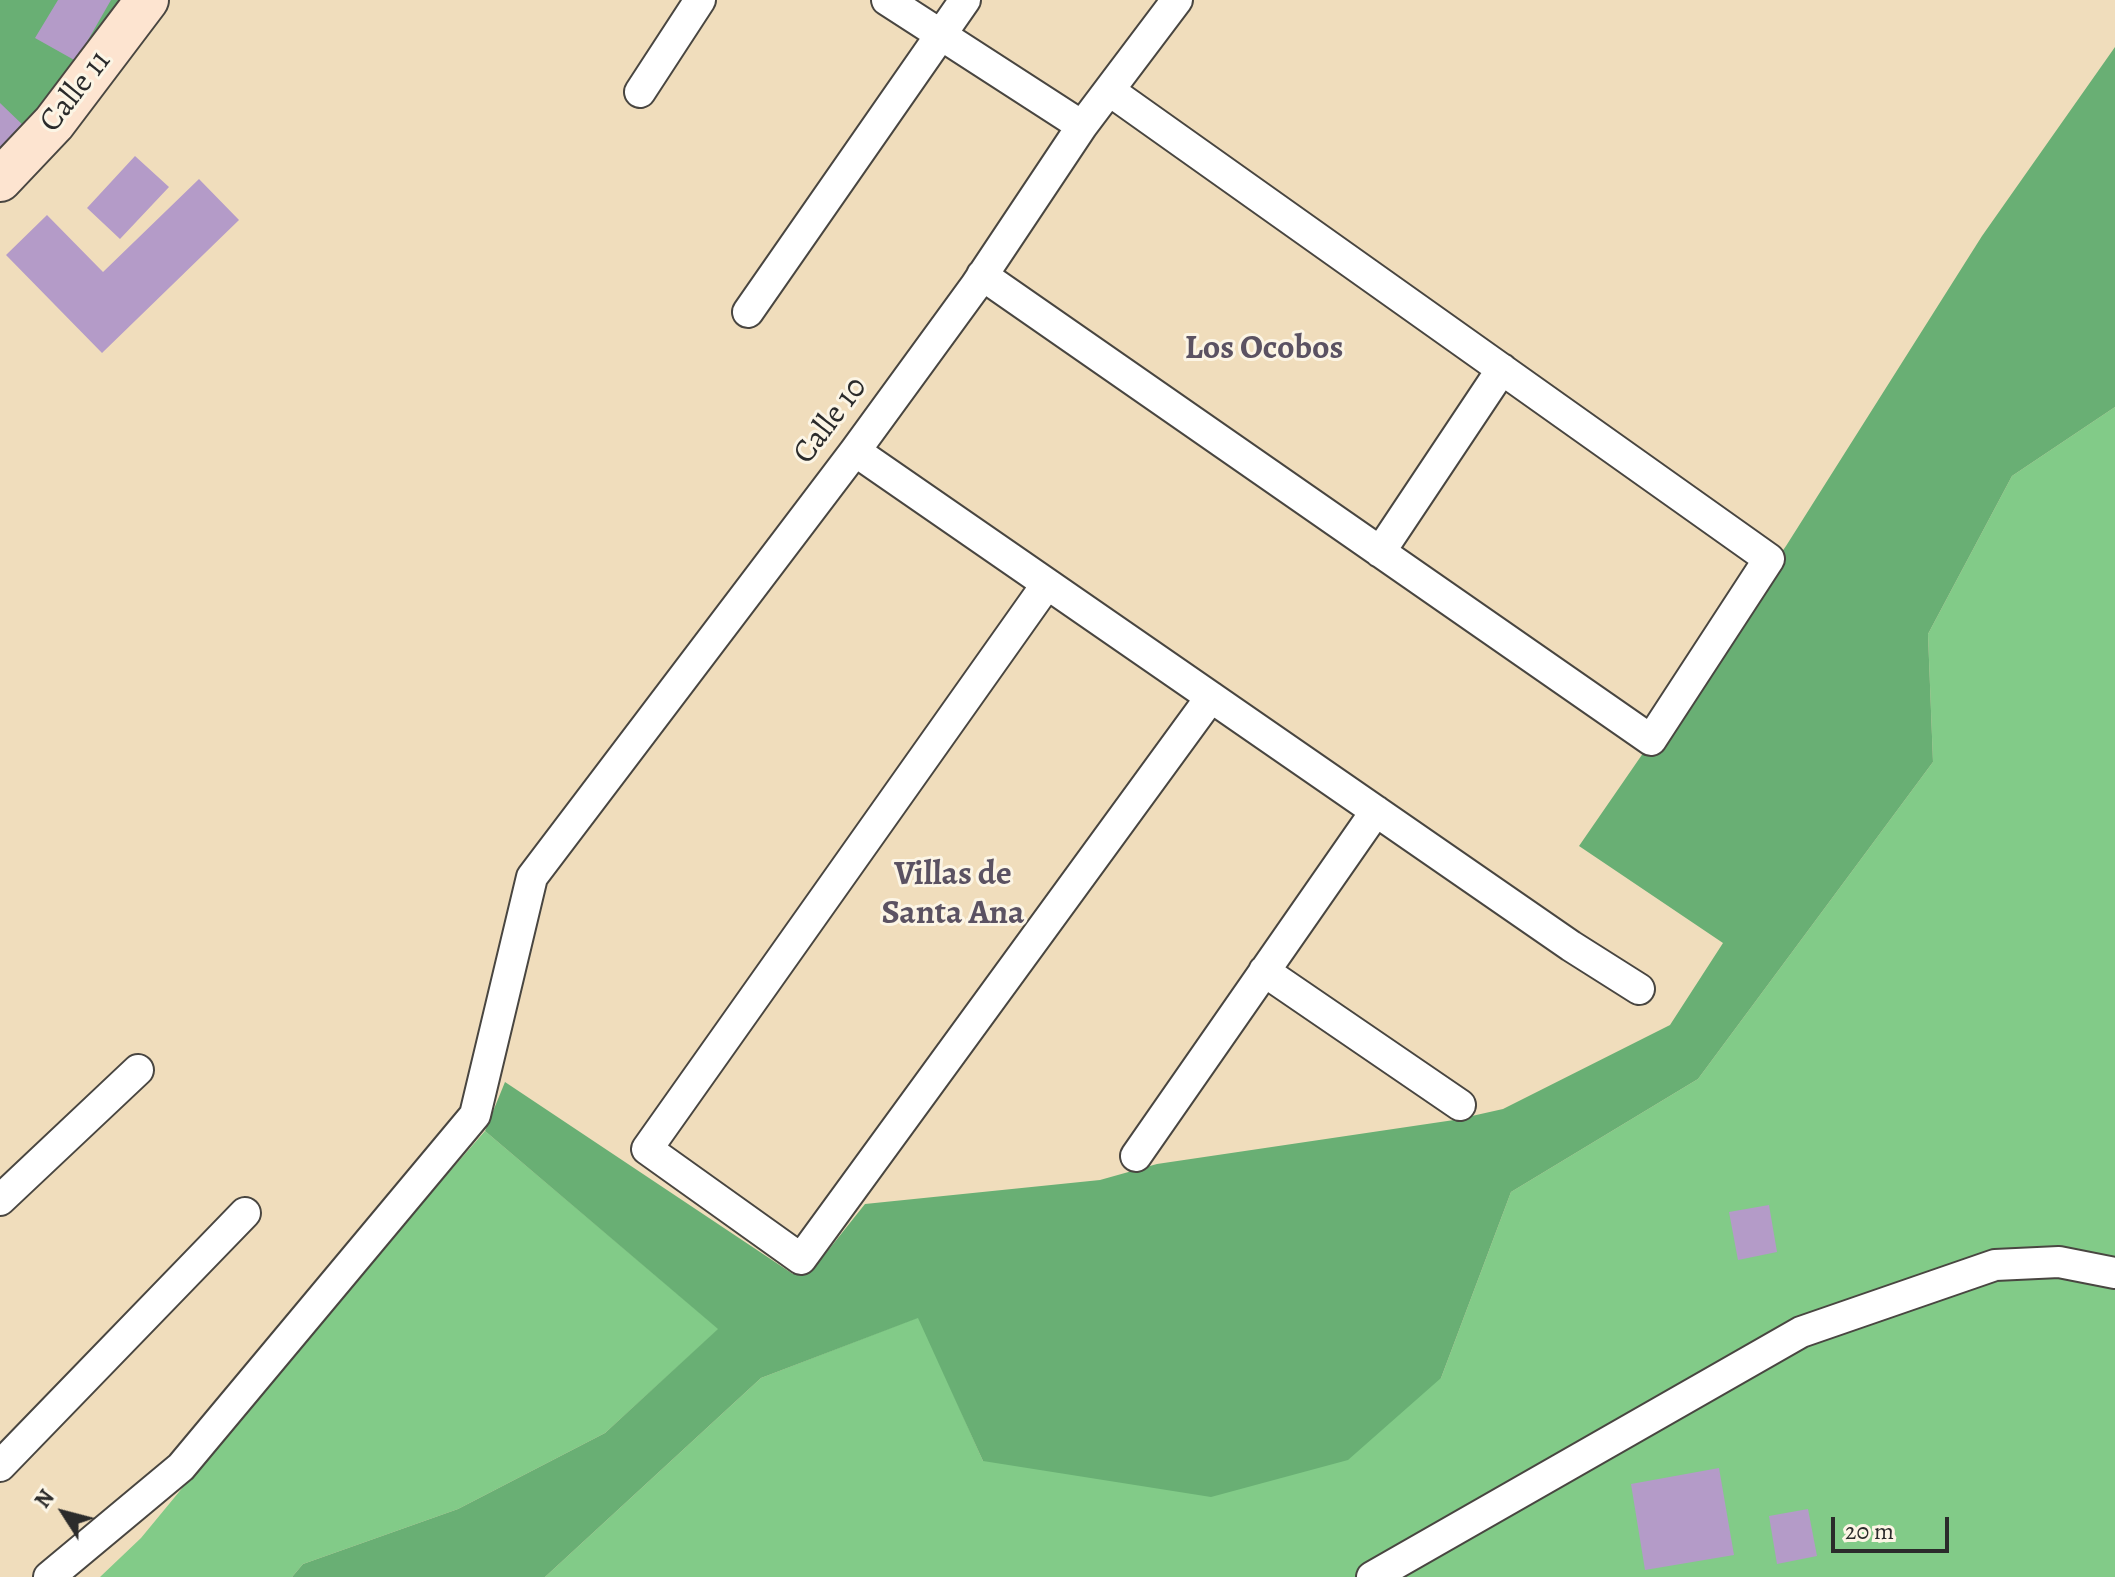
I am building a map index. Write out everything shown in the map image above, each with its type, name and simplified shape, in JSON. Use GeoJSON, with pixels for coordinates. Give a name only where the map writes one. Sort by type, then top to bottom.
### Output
{"type":"FeatureCollection","features":[{"type":"Feature","properties":{"kind":"main road","name":"Calle 11"},"geometry":{"type":"LineString","coordinates":[[0,180],[54,123],[147,0]]}},
{"type":"Feature","properties":{"kind":"street"},"geometry":{"type":"LineString","coordinates":[[640,92],[700,0]]}},
{"type":"Feature","properties":{"kind":"street"},"geometry":{"type":"LineString","coordinates":[[887,0],[1082,126]]}},
{"type":"Feature","properties":{"kind":"street"},"geometry":{"type":"LineString","coordinates":[[748,312],[965,0]]}},
{"type":"Feature","properties":{"kind":"street","name":"Calle 10"},"geometry":{"type":"LineString","coordinates":[[49,1577],[181,1467],[475,1115],[532,877],[855,451],[982,275],[1082,126],[1177,0]]}},
{"type":"Feature","properties":{"kind":"street"},"geometry":{"type":"LineString","coordinates":[[982,275],[1651,740],[1769,559],[1110,91]]}},
{"type":"Feature","properties":{"kind":"street"},"geometry":{"type":"LineString","coordinates":[[1380,552],[1502,369]]}},
{"type":"Feature","properties":{"kind":"street"},"geometry":{"type":"LineString","coordinates":[[855,451],[1639,989]]}},
{"type":"Feature","properties":{"kind":"street"},"geometry":{"type":"LineString","coordinates":[[1047,584],[647,1149],[801,1259],[1211,697]]}},
{"type":"Feature","properties":{"kind":"street"},"geometry":{"type":"LineString","coordinates":[[1136,1156],[1376,811]]}},
{"type":"Feature","properties":{"kind":"street"},"geometry":{"type":"LineString","coordinates":[[1264,971],[1460,1105]]}},
{"type":"Feature","properties":{"kind":"street"},"geometry":{"type":"LineString","coordinates":[[0,1200],[138,1070]]}},
{"type":"Feature","properties":{"kind":"street"},"geometry":{"type":"LineString","coordinates":[[0,1466],[245,1213]]}},
{"type":"Feature","properties":{"kind":"street"},"geometry":{"type":"LineString","coordinates":[[1372,1577],[1801,1332],[1995,1265],[2059,1262],[2115,1273]]}},
{"type":"Feature","properties":{"kind":"green space"},"geometry":{"type":"Polygon","coordinates":[[[0,0],[127,0],[26,128],[0,155],[0,0]]]}},
{"type":"Feature","properties":{"kind":"green space"},"geometry":{"type":"Polygon","coordinates":[[[2115,47],[2115,407],[2012,476],[1928,634],[1933,762],[1698,1079],[1511,1192],[1441,1378],[1348,1460],[1211,1497],[983,1461],[918,1318],[761,1378],[545,1577],[292,1577],[303,1564],[458,1509],[605,1433],[718,1329],[485,1131],[505,1082],[793,1274],[814,1268],[865,1204],[1100,1180],[1157,1164],[1454,1120],[1503,1109],[1670,1025],[1723,943],[1579,846],[1786,546],[1982,236],[2115,47]]]}},
{"type":"Feature","properties":{"kind":"green space"},"geometry":{"type":"Polygon","coordinates":[[[2115,407],[2115,1577],[545,1577],[761,1378],[919,1317],[983,1461],[1441,1378],[1511,1192],[1698,1079],[1933,762],[1928,634],[2012,476],[2115,407]]]}},
{"type":"Feature","properties":{"kind":"green space"},"geometry":{"type":"Polygon","coordinates":[[[485,1131],[719,1329],[605,1433],[458,1509],[303,1564],[292,1577],[100,1577],[141,1538],[339,1298],[485,1131]]]}},
{"type":"Feature","properties":{"kind":"building"},"geometry":{"type":"Polygon","coordinates":[[[58,0],[111,0],[76,61],[35,38],[58,0]]]}},
{"type":"Feature","properties":{"kind":"building"},"geometry":{"type":"Polygon","coordinates":[[[0,103],[26,128],[0,155],[0,103]]]}},
{"type":"Feature","properties":{"kind":"building"},"geometry":{"type":"Polygon","coordinates":[[[135,156],[169,187],[120,239],[87,208],[135,156]]]}},
{"type":"Feature","properties":{"kind":"building"},"geometry":{"type":"Polygon","coordinates":[[[199,179],[239,220],[102,353],[6,255],[47,215],[103,272],[199,179]]]}},
{"type":"Feature","properties":{"kind":"building"},"geometry":{"type":"Polygon","coordinates":[[[1769,1205],[1777,1252],[1738,1260],[1729,1212],[1769,1205]]]}},
{"type":"Feature","properties":{"kind":"building"},"geometry":{"type":"Polygon","coordinates":[[[1719,1468],[1734,1555],[1645,1570],[1631,1484],[1719,1468]]]}},
{"type":"Feature","properties":{"kind":"building"},"geometry":{"type":"Polygon","coordinates":[[[1808,1509],[1817,1556],[1777,1564],[1769,1516],[1808,1509]]]}},
{"type":"Feature","properties":{"kind":"district","name":"Los Ocobos"},"geometry":{"type":"Point","coordinates":[1264,350]}},
{"type":"Feature","properties":{"kind":"district","name":"Villas de Santa Ana"},"geometry":{"type":"Point","coordinates":[953,896]}}]}
